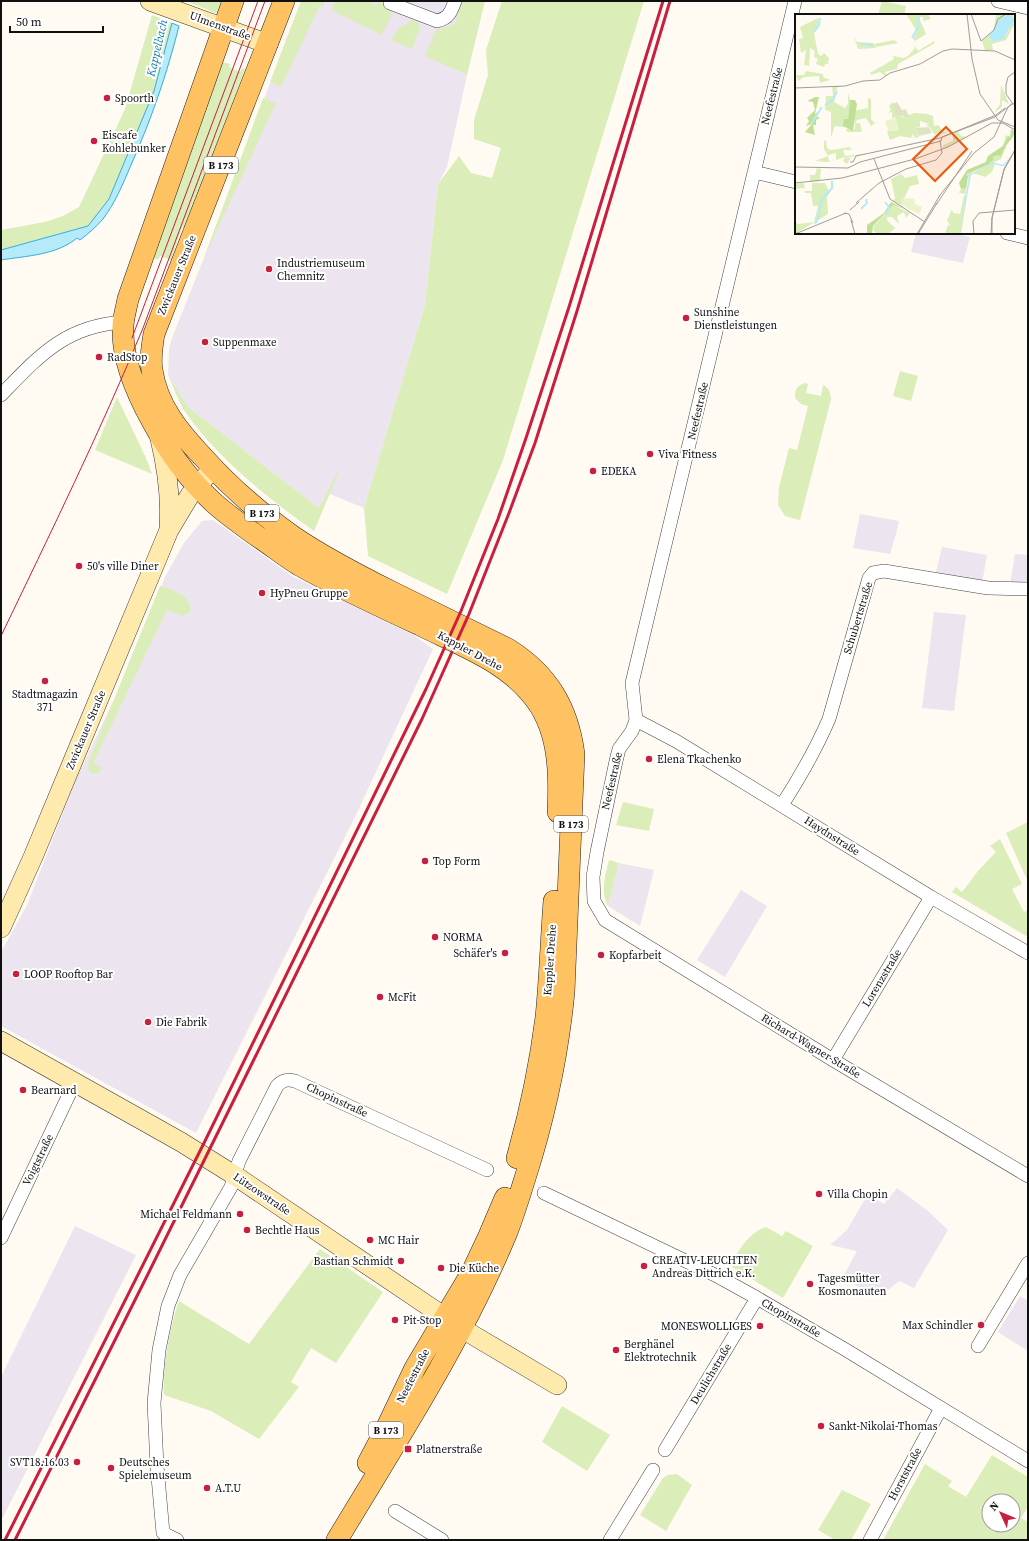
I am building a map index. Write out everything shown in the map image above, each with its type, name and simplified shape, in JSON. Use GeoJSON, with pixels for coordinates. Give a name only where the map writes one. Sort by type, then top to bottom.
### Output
{"type":"FeatureCollection","features":[{"type":"Feature","properties":{"kind":"main road","name":"Zwickauer Straße"},"geometry":{"type":"LineString","coordinates":[[158,432],[141,402],[128,364],[124,344],[123,322],[136,274],[233,1]]}},
{"type":"Feature","properties":{"kind":"main road","name":"Zwickauer Straße"},"geometry":{"type":"LineString","coordinates":[[213,468],[196,450],[164,409],[155,385],[151,357],[152,346],[158,323],[284,1]]}},
{"type":"Feature","properties":{"kind":"main road","name":"Kappler Drehe"},"geometry":{"type":"LineString","coordinates":[[158,432],[173,457],[198,486],[214,503],[240,524],[298,564],[501,667],[515,677],[536,699],[550,728],[558,757],[559,792],[557,865],[546,1016],[530,1107],[511,1180],[500,1210]]}},
{"type":"Feature","properties":{"kind":"main road","name":"Kappler Drehe"},"geometry":{"type":"LineString","coordinates":[[213,468],[258,510],[293,537],[316,552],[508,649],[522,658],[541,676],[551,690],[569,724],[574,762],[562,1018],[553,1072],[543,1118],[507,1231]]}},
{"type":"Feature","properties":{"kind":"main road","name":"Neefestraße"},"geometry":{"type":"LineString","coordinates":[[337,1540],[408,1422],[453,1323],[472,1272],[500,1210]]}},
{"type":"Feature","properties":{"kind":"main road","name":"Neefestraße"},"geometry":{"type":"LineString","coordinates":[[321,1540],[373,1453],[415,1368],[453,1323],[491,1270],[507,1231]]}},
{"type":"Feature","properties":{"kind":"street"},"geometry":{"type":"LineString","coordinates":[[390,3],[437,21],[445,19],[450,13],[455,1]]}},
{"type":"Feature","properties":{"kind":"street","name":"Neefestraße"},"geometry":{"type":"LineString","coordinates":[[599,911],[594,901],[593,877],[619,750],[632,731],[636,720],[632,683],[795,1]]}},
{"type":"Feature","properties":{"kind":"street"},"geometry":{"type":"LineString","coordinates":[[998,1],[1028,8]]}},
{"type":"Feature","properties":{"kind":"street","name":"Ulmenstraße"},"geometry":{"type":"LineString","coordinates":[[159,4],[268,44]]}},
{"type":"Feature","properties":{"kind":"street"},"geometry":{"type":"LineString","coordinates":[[754,172],[795,182]]}},
{"type":"Feature","properties":{"kind":"street"},"geometry":{"type":"LineString","coordinates":[[1011,234],[1028,238]]}},
{"type":"Feature","properties":{"kind":"street"},"geometry":{"type":"LineString","coordinates":[[1,395],[27,368],[57,343],[102,324],[123,322]]}},
{"type":"Feature","properties":{"kind":"street","name":"Zwickauer Straße"},"geometry":{"type":"LineString","coordinates":[[158,432],[165,461],[170,495],[169,530]]}},
{"type":"Feature","properties":{"kind":"street","name":"Zwickauer Straße"},"geometry":{"type":"LineString","coordinates":[[1,928],[33,857],[169,530],[190,495],[213,468]]}},
{"type":"Feature","properties":{"kind":"street","name":"Schubertstraße"},"geometry":{"type":"LineString","coordinates":[[782,805],[801,776],[829,719],[869,578],[873,573],[884,571],[988,588],[1028,590]]}},
{"type":"Feature","properties":{"kind":"street","name":"Haydnstraße"},"geometry":{"type":"LineString","coordinates":[[636,720],[676,741],[931,897],[1028,953]]}},
{"type":"Feature","properties":{"kind":"street","name":"Lorenzstraße"},"geometry":{"type":"LineString","coordinates":[[833,1060],[931,897]]}},
{"type":"Feature","properties":{"kind":"street","name":"Richard-Wagner-Straße"},"geometry":{"type":"LineString","coordinates":[[599,911],[605,920],[833,1060],[1028,1176]]}},
{"type":"Feature","properties":{"kind":"street","name":"Lützowstraße"},"geometry":{"type":"LineString","coordinates":[[1,1041],[181,1142],[234,1175],[453,1323],[557,1384]]}},
{"type":"Feature","properties":{"kind":"street","name":"Chopinstraße"},"geometry":{"type":"LineString","coordinates":[[234,1175],[239,1161],[273,1091],[281,1082],[288,1080],[295,1081],[466,1162],[487,1170]]}},
{"type":"Feature","properties":{"kind":"street","name":"Voigtstraße"},"geometry":{"type":"LineString","coordinates":[[1,1238],[75,1082]]}},
{"type":"Feature","properties":{"kind":"street"},"geometry":{"type":"LineString","coordinates":[[177,1540],[161,1536],[154,1403],[158,1358],[168,1306],[180,1275],[231,1188],[234,1175]]}},
{"type":"Feature","properties":{"kind":"street","name":"Chopinstraße"},"geometry":{"type":"LineString","coordinates":[[544,1193],[719,1277],[757,1298],[1028,1461]]}},
{"type":"Feature","properties":{"kind":"street"},"geometry":{"type":"LineString","coordinates":[[978,1346],[1028,1262]]}},
{"type":"Feature","properties":{"kind":"street","name":"Deulichstraße"},"geometry":{"type":"LineString","coordinates":[[665,1450],[757,1298]]}},
{"type":"Feature","properties":{"kind":"street","name":"Horststraße"},"geometry":{"type":"LineString","coordinates":[[870,1540],[941,1408]]}},
{"type":"Feature","properties":{"kind":"street"},"geometry":{"type":"LineString","coordinates":[[610,1540],[653,1470]]}},
{"type":"Feature","properties":{"kind":"street"},"geometry":{"type":"LineString","coordinates":[[395,1511],[442,1540]]}},
{"type":"Feature","properties":{"kind":"shaded area"},"geometry":{"type":"Polygon","coordinates":[[[301,1],[458,1],[461,5],[454,69],[467,75],[447,167],[438,184],[425,305],[364,508],[327,493],[319,508],[188,407],[168,375],[169,350],[172,338],[204,258],[301,1]]]}},
{"type":"Feature","properties":{"kind":"shaded area"},"geometry":{"type":"Polygon","coordinates":[[[916,234],[956,234],[970,237],[963,263],[911,252],[916,234]]]}},
{"type":"Feature","properties":{"kind":"shaded area"},"geometry":{"type":"Polygon","coordinates":[[[860,514],[899,521],[890,554],[853,548],[860,514]]]}},
{"type":"Feature","properties":{"kind":"shaded area"},"geometry":{"type":"Polygon","coordinates":[[[213,520],[292,576],[415,636],[433,649],[356,815],[196,1133],[1,1026],[1,952],[27,905],[77,777],[131,664],[165,577],[184,543],[202,521],[213,520]]]}},
{"type":"Feature","properties":{"kind":"shaded area"},"geometry":{"type":"Polygon","coordinates":[[[942,547],[987,555],[982,584],[935,576],[942,547]]]}},
{"type":"Feature","properties":{"kind":"shaded area"},"geometry":{"type":"Polygon","coordinates":[[[1015,554],[1028,555],[1028,586],[1010,585],[1015,554]]]}},
{"type":"Feature","properties":{"kind":"shaded area"},"geometry":{"type":"Polygon","coordinates":[[[934,612],[966,615],[954,711],[922,708],[934,612]]]}},
{"type":"Feature","properties":{"kind":"shaded area"},"geometry":{"type":"Polygon","coordinates":[[[619,863],[654,870],[640,926],[608,906],[619,863]]]}},
{"type":"Feature","properties":{"kind":"shaded area"},"geometry":{"type":"Polygon","coordinates":[[[741,890],[767,906],[725,977],[697,960],[741,890]]]}},
{"type":"Feature","properties":{"kind":"shaded area"},"geometry":{"type":"Polygon","coordinates":[[[897,1188],[928,1211],[948,1230],[914,1288],[899,1281],[889,1289],[868,1293],[843,1277],[857,1251],[830,1245],[847,1230],[868,1194],[884,1204],[897,1188]]]}},
{"type":"Feature","properties":{"kind":"shaded area"},"geometry":{"type":"Polygon","coordinates":[[[75,1226],[136,1255],[1,1521],[1,1377],[75,1226]]]}},
{"type":"Feature","properties":{"kind":"shaded area"},"geometry":{"type":"Polygon","coordinates":[[[1020,1296],[1028,1301],[1028,1351],[998,1332],[1020,1296]]]}},
{"type":"Feature","properties":{"kind":"green space"},"geometry":{"type":"Polygon","coordinates":[[[186,1],[223,1],[218,14],[186,1]]]}},
{"type":"Feature","properties":{"kind":"green space"},"geometry":{"type":"Polygon","coordinates":[[[301,1],[325,1],[323,7],[320,5],[281,87],[270,82],[301,1]]]}},
{"type":"Feature","properties":{"kind":"green space"},"geometry":{"type":"Polygon","coordinates":[[[336,1],[372,1],[371,4],[376,6],[377,3],[382,3],[392,11],[392,14],[382,35],[331,10],[336,1]]]}},
{"type":"Feature","properties":{"kind":"green space"},"geometry":{"type":"Polygon","coordinates":[[[462,1],[485,1],[467,75],[425,56],[436,30],[455,24],[462,1]]]}},
{"type":"Feature","properties":{"kind":"green space"},"geometry":{"type":"Polygon","coordinates":[[[502,1],[644,1],[503,460],[447,594],[368,556],[364,508],[425,305],[438,184],[459,156],[471,173],[492,178],[501,148],[474,139],[474,120],[488,75],[486,50],[502,1]]]}},
{"type":"Feature","properties":{"kind":"green space"},"geometry":{"type":"Polygon","coordinates":[[[882,1],[906,6],[904,14],[878,14],[882,1]]]}},
{"type":"Feature","properties":{"kind":"green space"},"geometry":{"type":"Polygon","coordinates":[[[152,15],[172,23],[154,91],[109,199],[88,226],[1,250],[1,230],[45,222],[63,216],[79,207],[125,109],[152,15]]]}},
{"type":"Feature","properties":{"kind":"green space"},"geometry":{"type":"Polygon","coordinates":[[[412,20],[418,22],[420,27],[412,49],[391,40],[398,29],[412,20]]]}},
{"type":"Feature","properties":{"kind":"green space"},"geometry":{"type":"Polygon","coordinates":[[[222,62],[230,64],[229,67],[240,72],[242,68],[245,69],[185,228],[182,227],[171,260],[160,256],[158,260],[153,257],[222,62]]]}},
{"type":"Feature","properties":{"kind":"green space"},"geometry":{"type":"Polygon","coordinates":[[[263,98],[276,103],[204,258],[263,98]]]}},
{"type":"Feature","properties":{"kind":"green space"},"geometry":{"type":"Polygon","coordinates":[[[900,371],[918,376],[911,401],[893,396],[900,371]]]}},
{"type":"Feature","properties":{"kind":"green space"},"geometry":{"type":"Polygon","coordinates":[[[168,375],[188,407],[319,508],[338,471],[339,472],[314,531],[262,492],[212,446],[183,409],[168,375]]]}},
{"type":"Feature","properties":{"kind":"green space"},"geometry":{"type":"Polygon","coordinates":[[[805,383],[808,384],[806,393],[821,396],[823,385],[828,389],[831,399],[800,520],[785,516],[778,505],[779,487],[789,448],[797,450],[808,406],[801,404],[795,398],[797,388],[805,383]]]}},
{"type":"Feature","properties":{"kind":"green space"},"geometry":{"type":"Polygon","coordinates":[[[117,397],[146,458],[152,474],[95,450],[117,397]]]}},
{"type":"Feature","properties":{"kind":"green space"},"geometry":{"type":"Polygon","coordinates":[[[160,586],[181,594],[189,602],[190,612],[183,616],[167,610],[93,763],[102,768],[98,773],[91,773],[88,770],[89,761],[160,586]]]}},
{"type":"Feature","properties":{"kind":"green space"},"geometry":{"type":"Polygon","coordinates":[[[623,802],[654,809],[649,831],[616,825],[623,802]]]}},
{"type":"Feature","properties":{"kind":"green space"},"geometry":{"type":"Polygon","coordinates":[[[1028,822],[1028,882],[1006,833],[1028,822]]]}},
{"type":"Feature","properties":{"kind":"green space"},"geometry":{"type":"Polygon","coordinates":[[[1000,839],[1022,884],[1012,889],[1024,912],[1028,910],[1028,937],[952,892],[956,887],[962,892],[978,871],[996,852],[990,846],[1000,839]]]}},
{"type":"Feature","properties":{"kind":"green space"},"geometry":{"type":"Polygon","coordinates":[[[609,860],[619,863],[608,906],[604,895],[604,890],[609,860]]]}},
{"type":"Feature","properties":{"kind":"green space"},"geometry":{"type":"Polygon","coordinates":[[[766,1227],[782,1236],[786,1231],[813,1246],[783,1298],[729,1265],[749,1238],[754,1233],[766,1227]]]}},
{"type":"Feature","properties":{"kind":"green space"},"geometry":{"type":"Polygon","coordinates":[[[320,1249],[383,1292],[336,1363],[311,1348],[291,1382],[299,1387],[259,1439],[211,1411],[164,1395],[164,1373],[167,1348],[179,1301],[249,1344],[320,1249]]]}},
{"type":"Feature","properties":{"kind":"green space"},"geometry":{"type":"Polygon","coordinates":[[[562,1406],[610,1435],[587,1471],[542,1442],[562,1406]]]}},
{"type":"Feature","properties":{"kind":"green space"},"geometry":{"type":"Polygon","coordinates":[[[992,1455],[1028,1477],[1028,1507],[1021,1518],[1028,1522],[1028,1540],[883,1540],[925,1464],[952,1481],[948,1486],[966,1497],[992,1455]]]}},
{"type":"Feature","properties":{"kind":"green space"},"geometry":{"type":"Polygon","coordinates":[[[677,1474],[692,1485],[666,1531],[640,1515],[663,1478],[668,1475],[677,1474]]]}},
{"type":"Feature","properties":{"kind":"green space"},"geometry":{"type":"Polygon","coordinates":[[[842,1490],[871,1504],[851,1540],[835,1540],[818,1530],[842,1490]]]}},
{"type":"Feature","properties":{"kind":"water"},"geometry":{"type":"Polygon","coordinates":[[[172,23],[179,26],[158,97],[122,186],[103,219],[80,240],[77,238],[60,248],[41,254],[1,260],[1,250],[88,226],[109,199],[154,91],[172,23]]]}},
{"type":"Feature","properties":{"kind":"tram line"},"geometry":{"type":"LineString","coordinates":[[132,338],[258,1]]}},
{"type":"Feature","properties":{"kind":"tram line"},"geometry":{"type":"LineString","coordinates":[[1,636],[127,367],[143,328],[265,1]]}},
{"type":"Feature","properties":{"kind":"railway"},"geometry":{"type":"LineString","coordinates":[[5,1540],[205,1141],[426,689],[461,611],[498,519],[526,438],[569,307],[663,1]]}},
{"type":"Feature","properties":{"kind":"railway"},"geometry":{"type":"LineString","coordinates":[[15,1540],[422,719],[469,614],[535,443],[577,311],[670,1]]}},
{"type":"Feature","properties":{"kind":"place","name":"Spoorth"},"geometry":{"type":"Point","coordinates":[107,98]}},
{"type":"Feature","properties":{"kind":"place","name":"Eiscafe Kohlebunker"},"geometry":{"type":"Point","coordinates":[94,141]}},
{"type":"Feature","properties":{"kind":"place","name":"Industriemuseum Chemnitz"},"geometry":{"type":"Point","coordinates":[269,269]}},
{"type":"Feature","properties":{"kind":"place","name":"Sunshine Dienstleistungen"},"geometry":{"type":"Point","coordinates":[686,318]}},
{"type":"Feature","properties":{"kind":"place","name":"Suppenmaxe"},"geometry":{"type":"Point","coordinates":[205,342]}},
{"type":"Feature","properties":{"kind":"place","name":"RadStop"},"geometry":{"type":"Point","coordinates":[99,357]}},
{"type":"Feature","properties":{"kind":"place","name":"Viva Fitness"},"geometry":{"type":"Point","coordinates":[650,454]}},
{"type":"Feature","properties":{"kind":"place","name":"EDEKA"},"geometry":{"type":"Point","coordinates":[593,471]}},
{"type":"Feature","properties":{"kind":"place","name":"50's ville Diner"},"geometry":{"type":"Point","coordinates":[79,566]}},
{"type":"Feature","properties":{"kind":"place","name":"HyPneu Gruppe"},"geometry":{"type":"Point","coordinates":[262,593]}},
{"type":"Feature","properties":{"kind":"place","name":"Stadtmagazin 371"},"geometry":{"type":"Point","coordinates":[45,681]}},
{"type":"Feature","properties":{"kind":"place","name":"Elena Tkachenko"},"geometry":{"type":"Point","coordinates":[649,759]}},
{"type":"Feature","properties":{"kind":"place","name":"Top Form"},"geometry":{"type":"Point","coordinates":[425,861]}},
{"type":"Feature","properties":{"kind":"place","name":"NORMA"},"geometry":{"type":"Point","coordinates":[435,937]}},
{"type":"Feature","properties":{"kind":"place","name":"Schäfer's"},"geometry":{"type":"Point","coordinates":[505,953]}},
{"type":"Feature","properties":{"kind":"place","name":"Kopfarbeit"},"geometry":{"type":"Point","coordinates":[601,955]}},
{"type":"Feature","properties":{"kind":"place","name":"LOOP Rooftop Bar"},"geometry":{"type":"Point","coordinates":[16,974]}},
{"type":"Feature","properties":{"kind":"place","name":"McFit"},"geometry":{"type":"Point","coordinates":[380,997]}},
{"type":"Feature","properties":{"kind":"place","name":"Die Fabrik"},"geometry":{"type":"Point","coordinates":[148,1022]}},
{"type":"Feature","properties":{"kind":"place","name":"Bearnard"},"geometry":{"type":"Point","coordinates":[23,1090]}},
{"type":"Feature","properties":{"kind":"place","name":"Villa Chopin"},"geometry":{"type":"Point","coordinates":[819,1194]}},
{"type":"Feature","properties":{"kind":"place","name":"Michael Feldmann"},"geometry":{"type":"Point","coordinates":[240,1214]}},
{"type":"Feature","properties":{"kind":"place","name":"Bechtle Haus"},"geometry":{"type":"Point","coordinates":[247,1230]}},
{"type":"Feature","properties":{"kind":"place","name":"MC Hair"},"geometry":{"type":"Point","coordinates":[370,1240]}},
{"type":"Feature","properties":{"kind":"place","name":"Bastian Schmidt"},"geometry":{"type":"Point","coordinates":[401,1261]}},
{"type":"Feature","properties":{"kind":"place","name":"CREATIV-LEUCHTEN Andreas Dittrich e.K."},"geometry":{"type":"Point","coordinates":[644,1266]}},
{"type":"Feature","properties":{"kind":"place","name":"Die Küche"},"geometry":{"type":"Point","coordinates":[441,1268]}},
{"type":"Feature","properties":{"kind":"place","name":"Tagesmütter Kosmonauten"},"geometry":{"type":"Point","coordinates":[810,1284]}},
{"type":"Feature","properties":{"kind":"place","name":"Pit-Stop"},"geometry":{"type":"Point","coordinates":[395,1320]}},
{"type":"Feature","properties":{"kind":"place","name":"Max Schindler"},"geometry":{"type":"Point","coordinates":[981,1325]}},
{"type":"Feature","properties":{"kind":"place","name":"MONESWOLLIGES"},"geometry":{"type":"Point","coordinates":[760,1326]}},
{"type":"Feature","properties":{"kind":"place","name":"Berghänel Elektrotechnik"},"geometry":{"type":"Point","coordinates":[616,1350]}},
{"type":"Feature","properties":{"kind":"place","name":"Sankt-Nikolai-Thomas"},"geometry":{"type":"Point","coordinates":[821,1426]}},
{"type":"Feature","properties":{"kind":"place","name":"Platnerstraße"},"geometry":{"type":"Point","coordinates":[408,1449]}},
{"type":"Feature","properties":{"kind":"place","name":"SVT18.16.03"},"geometry":{"type":"Point","coordinates":[77,1462]}},
{"type":"Feature","properties":{"kind":"place","name":"Deutsches Spielemuseum"},"geometry":{"type":"Point","coordinates":[111,1468]}},
{"type":"Feature","properties":{"kind":"place","name":"A.T.U"},"geometry":{"type":"Point","coordinates":[207,1488]}},
{"type":"Feature","properties":{"kind":"water label","name":"Kappelbach"},"geometry":{"type":"Point","coordinates":[157,48]}}]}
